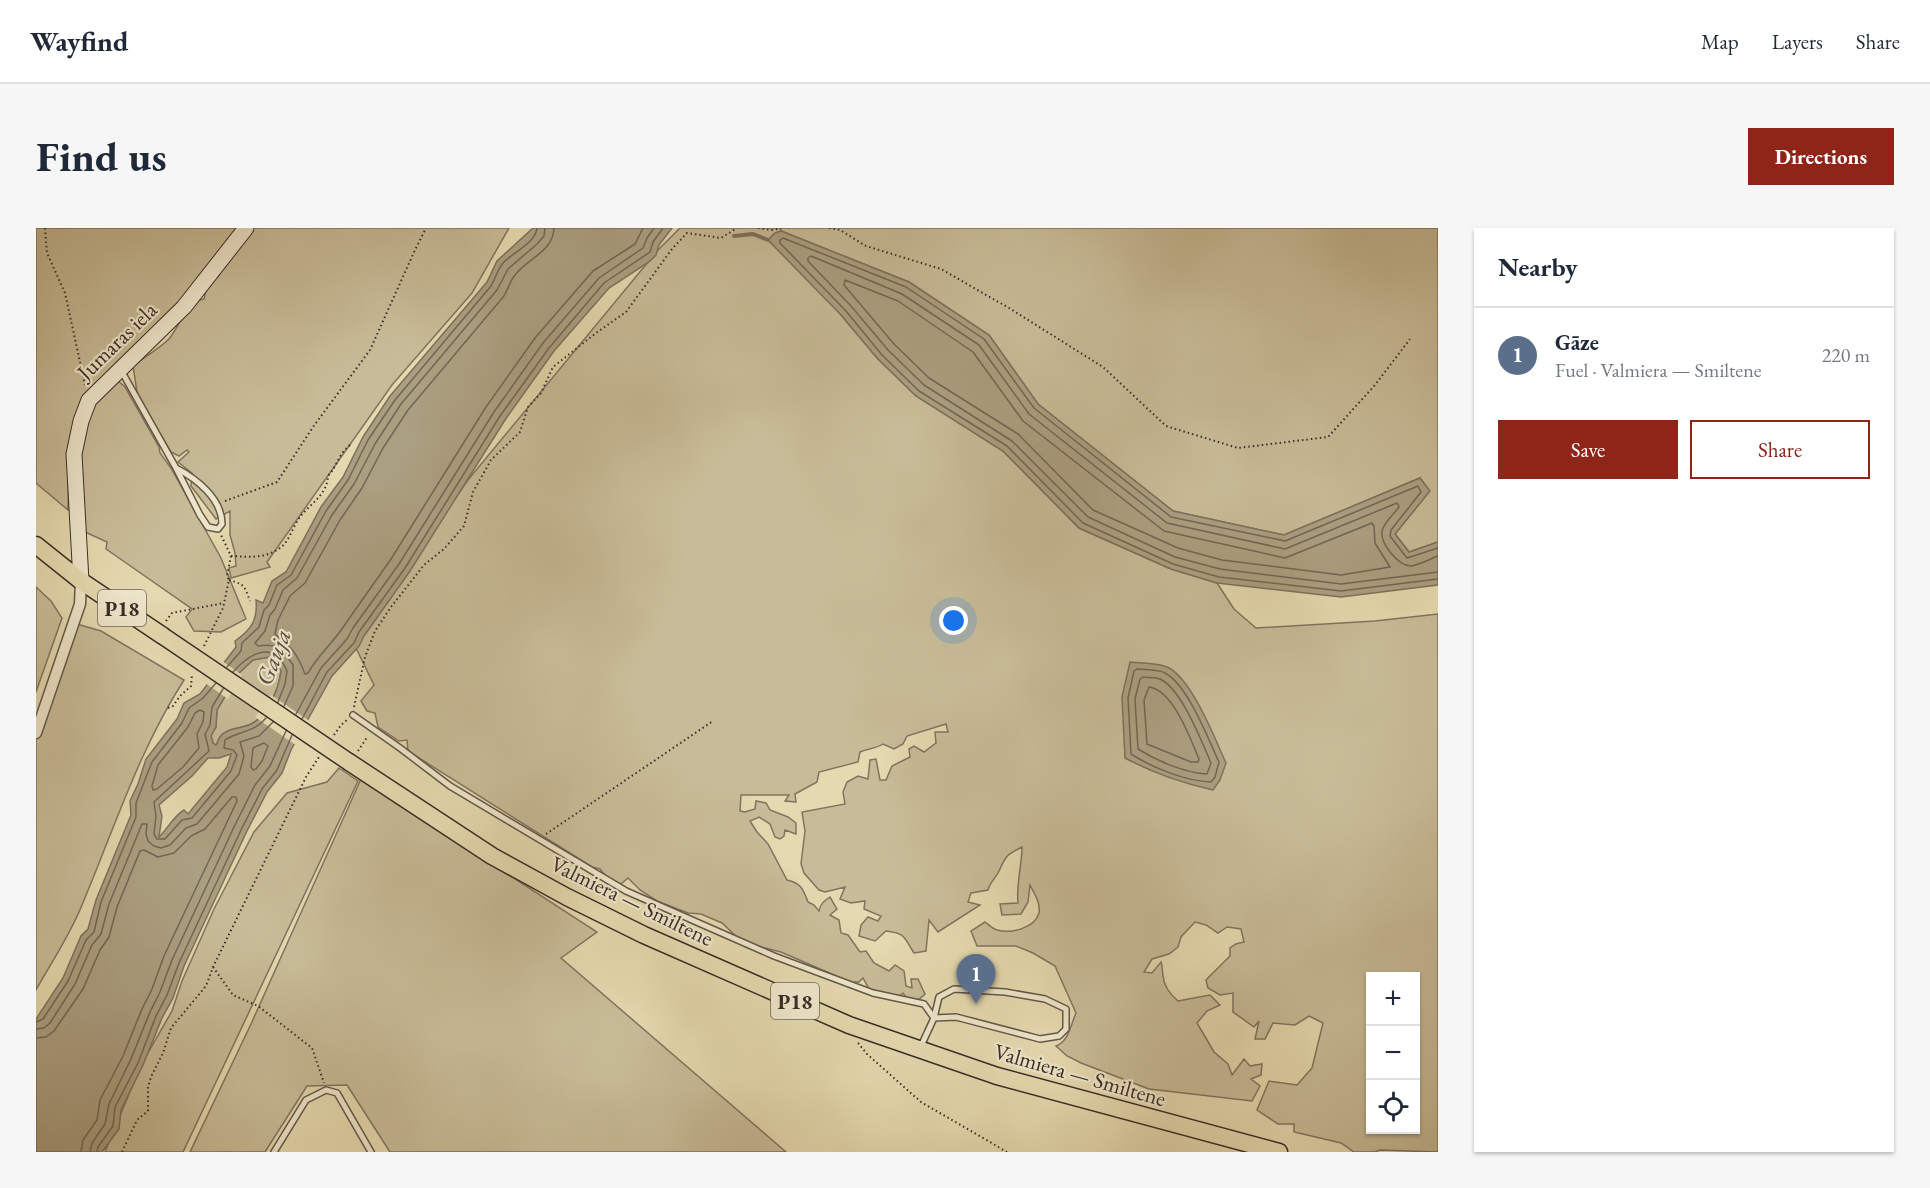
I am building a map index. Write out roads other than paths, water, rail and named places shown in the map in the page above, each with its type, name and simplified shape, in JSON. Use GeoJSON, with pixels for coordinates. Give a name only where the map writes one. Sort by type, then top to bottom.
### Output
{"type":"FeatureCollection","features":[{"type":"Feature","properties":{"kind":"main road","name":"Valmiera — Smiltene"},"geometry":{"type":"LineString","coordinates":[[36,545],[81,581],[163,630],[492,856],[644,935],[849,1025],[920,1050],[997,1076],[1279,1152]]}},
{"type":"Feature","properties":{"kind":"street","name":"Jumaras iela"},"geometry":{"type":"LineString","coordinates":[[81,581],[74,454],[81,421],[89,400],[184,306],[246,228]]}},
{"type":"Feature","properties":{"kind":"street"},"geometry":{"type":"LineString","coordinates":[[36,733],[80,604],[81,581]]}},
{"type":"Feature","properties":{"kind":"lane"},"geometry":{"type":"LineString","coordinates":[[120,368],[200,515],[208,527],[218,529],[222,524],[222,514],[210,494],[191,476],[176,468]]}},
{"type":"Feature","properties":{"kind":"lane"},"geometry":{"type":"LineString","coordinates":[[353,715],[450,786],[636,896],[763,951],[873,993],[924,1004],[934,1018]]}},
{"type":"Feature","properties":{"kind":"lane"},"geometry":{"type":"LineString","coordinates":[[920,1050],[934,1018],[939,997],[954,989],[1005,992],[1045,999],[1066,1009],[1066,1029],[1059,1036],[1040,1039],[956,1017],[934,1018]]}},
{"type":"Feature","properties":{"kind":"lane"},"geometry":{"type":"LineString","coordinates":[[274,1152],[306,1100],[326,1090],[337,1093],[371,1152]]}},
{"type":"Feature","properties":{"kind":"water","name":"Gauja"},"geometry":{"type":"Polygon","coordinates":[[[533,228],[672,228],[659,245],[656,255],[609,288],[554,351],[505,420],[410,571],[359,646],[332,676],[291,750],[282,773],[267,792],[246,833],[184,966],[173,998],[121,1110],[119,1129],[102,1152],[36,1152],[36,1019],[63,978],[81,936],[88,929],[96,900],[131,815],[130,801],[146,759],[177,719],[184,703],[200,694],[236,647],[235,641],[252,624],[256,613],[256,600],[263,603],[272,581],[286,572],[321,507],[343,477],[363,437],[390,396],[487,282],[497,261],[533,228]],[[270,657],[253,660],[238,674],[217,710],[216,727],[211,736],[216,745],[223,734],[251,724],[263,715],[275,693],[281,671],[270,657]],[[231,754],[219,758],[208,758],[192,776],[159,805],[162,816],[159,837],[180,813],[184,810],[188,814],[227,767],[231,754]]]}},
{"type":"Feature","properties":{"kind":"water"},"geometry":{"type":"Polygon","coordinates":[[[781,231],[909,282],[989,335],[1038,404],[1173,511],[1284,535],[1420,478],[1430,491],[1395,534],[1409,552],[1438,542],[1438,585],[1341,597],[1217,583],[1171,569],[1079,528],[1003,451],[916,396],[878,359],[841,315],[768,240],[781,231]]]}},
{"type":"Feature","properties":{"kind":"water"},"geometry":{"type":"Polygon","coordinates":[[[1130,662],[1167,667],[1176,673],[1193,695],[1226,763],[1220,780],[1213,790],[1168,777],[1125,758],[1122,697],[1130,662]]]}},
{"type":"Feature","properties":{"kind":"waterway"},"geometry":{"type":"LineString","coordinates":[[734,236],[753,234],[768,240]]}},
{"type":"Feature","properties":{"kind":"place","name":"Gāze"},"geometry":{"type":"Point","coordinates":[976,1004]}}]}
